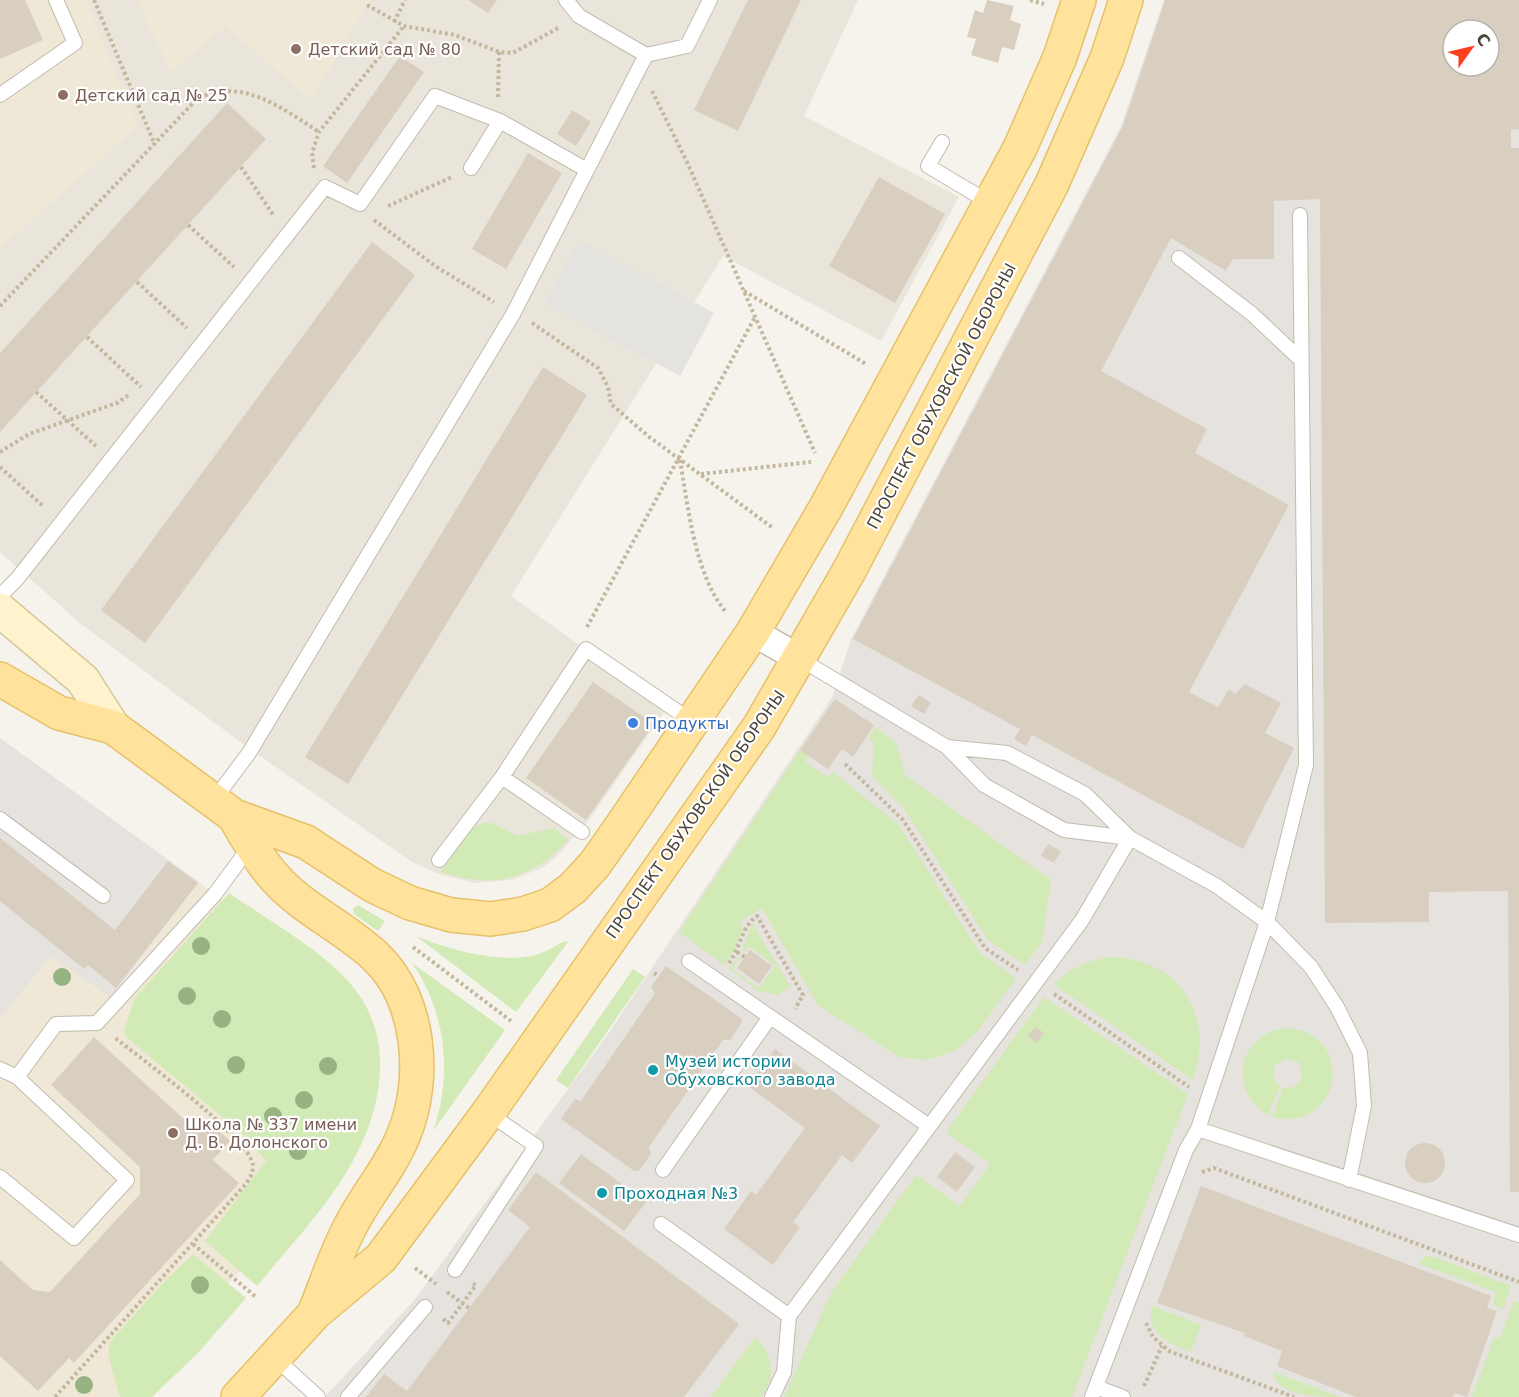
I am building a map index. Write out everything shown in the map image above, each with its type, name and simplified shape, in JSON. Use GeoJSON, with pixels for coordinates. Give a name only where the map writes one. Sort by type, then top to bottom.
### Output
{"type":"FeatureCollection","features":[{"type":"Feature","properties":{"kind":"main road","name":"ПРОСПЕКТ ОБУХОВСКОЙ ОБОРОНЫ"},"geometry":{"type":"LineString","coordinates":[[238,1397],[315,1313],[381,1258],[488,1113],[759,727],[800,659],[1051,186],[1085,112],[1126,0]]}},
{"type":"Feature","properties":{"kind":"main road"},"geometry":{"type":"LineString","coordinates":[[0,610],[83,680],[113,727],[224,808],[306,842],[372,885],[410,903],[451,915],[491,919],[524,914],[550,905],[573,888],[595,864],[753,632],[825,509],[1020,148],[1060,57],[1065,3]]}},
{"type":"Feature","properties":{"kind":"main road"},"geometry":{"type":"LineString","coordinates":[[0,679],[59,713],[113,727]]}},
{"type":"Feature","properties":{"kind":"main road"},"geometry":{"type":"LineString","coordinates":[[224,808],[278,881],[374,955],[389,971],[401,990],[409,1011],[416,1054],[412,1107],[404,1134],[381,1179],[347,1231],[315,1313]]}},
{"type":"Feature","properties":{"kind":"street"},"geometry":{"type":"LineString","coordinates":[[753,632],[800,659]]}},
{"type":"Feature","properties":{"kind":"lane"},"geometry":{"type":"LineString","coordinates":[[0,95],[75,43],[56,0]]}},
{"type":"Feature","properties":{"kind":"lane"},"geometry":{"type":"LineString","coordinates":[[566,0],[579,16],[646,55],[687,46],[710,0]]}},
{"type":"Feature","properties":{"kind":"lane"},"geometry":{"type":"LineString","coordinates":[[224,808],[249,753],[513,314],[646,55]]}},
{"type":"Feature","properties":{"kind":"lane"},"geometry":{"type":"LineString","coordinates":[[0,596],[61,523],[325,188],[364,210],[435,96],[500,121],[587,170]]}},
{"type":"Feature","properties":{"kind":"lane"},"geometry":{"type":"LineString","coordinates":[[471,168],[500,121]]}},
{"type":"Feature","properties":{"kind":"lane"},"geometry":{"type":"LineString","coordinates":[[942,142],[927,166],[990,202]]}},
{"type":"Feature","properties":{"kind":"lane"},"geometry":{"type":"LineString","coordinates":[[1123,1397],[1094,1392],[1186,1150],[1198,1129],[1267,922],[1306,765],[1299,215]]}},
{"type":"Feature","properties":{"kind":"lane"},"geometry":{"type":"LineString","coordinates":[[1179,258],[1252,314],[1302,361]]}},
{"type":"Feature","properties":{"kind":"lane"},"geometry":{"type":"LineString","coordinates":[[440,860],[502,777],[586,649],[693,722]]}},
{"type":"Feature","properties":{"kind":"lane"},"geometry":{"type":"LineString","coordinates":[[800,659],[947,747],[984,785],[1064,830],[1130,838]]}},
{"type":"Feature","properties":{"kind":"lane"},"geometry":{"type":"LineString","coordinates":[[947,747],[1007,753],[1085,794],[1130,838],[1217,886],[1267,922],[1311,967],[1337,1007],[1360,1053],[1364,1106],[1349,1180]]}},
{"type":"Feature","properties":{"kind":"lane"},"geometry":{"type":"LineString","coordinates":[[502,777],[582,832]]}},
{"type":"Feature","properties":{"kind":"lane"},"geometry":{"type":"LineString","coordinates":[[0,819],[103,896]]}},
{"type":"Feature","properties":{"kind":"lane"},"geometry":{"type":"LineString","coordinates":[[772,1397],[784,1372],[789,1316],[1082,920],[1130,838]]}},
{"type":"Feature","properties":{"kind":"lane"},"geometry":{"type":"LineString","coordinates":[[17,1077],[56,1024],[97,1023],[215,894],[251,845]]}},
{"type":"Feature","properties":{"kind":"lane"},"geometry":{"type":"LineString","coordinates":[[689,961],[929,1126]]}},
{"type":"Feature","properties":{"kind":"lane"},"geometry":{"type":"LineString","coordinates":[[663,1170],[770,1017]]}},
{"type":"Feature","properties":{"kind":"lane"},"geometry":{"type":"LineString","coordinates":[[0,1069],[17,1077],[127,1180],[74,1238],[0,1177]]}},
{"type":"Feature","properties":{"kind":"lane"},"geometry":{"type":"LineString","coordinates":[[455,1270],[536,1146],[488,1113]]}},
{"type":"Feature","properties":{"kind":"lane"},"geometry":{"type":"LineString","coordinates":[[1198,1129],[1519,1235]]}},
{"type":"Feature","properties":{"kind":"lane"},"geometry":{"type":"LineString","coordinates":[[661,1224],[789,1316]]}},
{"type":"Feature","properties":{"kind":"lane"},"geometry":{"type":"LineString","coordinates":[[348,1397],[425,1307]]}},
{"type":"Feature","properties":{"kind":"lane"},"geometry":{"type":"LineString","coordinates":[[275,1358],[318,1397]]}},
{"type":"Feature","properties":{"kind":"path"},"geometry":{"type":"LineString","coordinates":[[94,0],[155,145]]}},
{"type":"Feature","properties":{"kind":"path"},"geometry":{"type":"LineString","coordinates":[[394,22],[405,0]]}},
{"type":"Feature","properties":{"kind":"path"},"geometry":{"type":"LineString","coordinates":[[1032,0],[1065,3]]}},
{"type":"Feature","properties":{"kind":"path"},"geometry":{"type":"LineString","coordinates":[[367,5],[404,26],[455,35],[499,52],[513,53],[579,16]]}},
{"type":"Feature","properties":{"kind":"path"},"geometry":{"type":"LineString","coordinates":[[325,188],[314,167],[312,153],[319,132],[404,26]]}},
{"type":"Feature","properties":{"kind":"path"},"geometry":{"type":"LineString","coordinates":[[499,52],[500,121]]}},
{"type":"Feature","properties":{"kind":"path"},"geometry":{"type":"LineString","coordinates":[[639,70],[661,105],[816,453]]}},
{"type":"Feature","properties":{"kind":"path"},"geometry":{"type":"LineString","coordinates":[[0,306],[196,100],[210,92],[225,89],[240,91],[278,106],[319,132]]}},
{"type":"Feature","properties":{"kind":"path"},"geometry":{"type":"LineString","coordinates":[[241,167],[288,235]]}},
{"type":"Feature","properties":{"kind":"path"},"geometry":{"type":"LineString","coordinates":[[364,210],[471,168]]}},
{"type":"Feature","properties":{"kind":"path"},"geometry":{"type":"LineString","coordinates":[[364,210],[435,266],[513,314],[526,319],[598,368],[608,387],[611,404],[773,528]]}},
{"type":"Feature","properties":{"kind":"path"},"geometry":{"type":"LineString","coordinates":[[188,225],[250,282]]}},
{"type":"Feature","properties":{"kind":"path"},"geometry":{"type":"LineString","coordinates":[[137,282],[203,342]]}},
{"type":"Feature","properties":{"kind":"path"},"geometry":{"type":"LineString","coordinates":[[743,290],[867,365]]}},
{"type":"Feature","properties":{"kind":"path"},"geometry":{"type":"LineString","coordinates":[[586,649],[587,627],[680,459],[755,316]]}},
{"type":"Feature","properties":{"kind":"path"},"geometry":{"type":"LineString","coordinates":[[87,337],[157,400]]}},
{"type":"Feature","properties":{"kind":"path"},"geometry":{"type":"LineString","coordinates":[[0,452],[29,434],[117,403],[142,387]]}},
{"type":"Feature","properties":{"kind":"path"},"geometry":{"type":"LineString","coordinates":[[36,392],[111,460]]}},
{"type":"Feature","properties":{"kind":"path"},"geometry":{"type":"LineString","coordinates":[[680,459],[697,545],[710,591],[724,610]]}},
{"type":"Feature","properties":{"kind":"path"},"geometry":{"type":"LineString","coordinates":[[700,474],[811,462]]}},
{"type":"Feature","properties":{"kind":"path"},"geometry":{"type":"LineString","coordinates":[[0,467],[61,523]]}},
{"type":"Feature","properties":{"kind":"path"},"geometry":{"type":"LineString","coordinates":[[717,980],[737,952],[749,921],[757,916],[804,995],[784,1026]]}},
{"type":"Feature","properties":{"kind":"path"},"geometry":{"type":"LineString","coordinates":[[412,946],[512,1021]]}},
{"type":"Feature","properties":{"kind":"path"},"geometry":{"type":"LineString","coordinates":[[737,952],[745,957]]}},
{"type":"Feature","properties":{"kind":"path"},"geometry":{"type":"LineString","coordinates":[[54,1397],[244,1186],[251,1177],[253,1166],[243,1146],[210,1115],[97,1023]]}},
{"type":"Feature","properties":{"kind":"path"},"geometry":{"type":"LineString","coordinates":[[1196,1177],[1204,1170],[1214,1168],[1519,1282]]}},
{"type":"Feature","properties":{"kind":"path"},"geometry":{"type":"LineString","coordinates":[[193,1244],[256,1297]]}},
{"type":"Feature","properties":{"kind":"path"},"geometry":{"type":"LineString","coordinates":[[425,1307],[448,1323],[476,1286],[455,1270]]}},
{"type":"Feature","properties":{"kind":"path"},"geometry":{"type":"LineString","coordinates":[[1145,1317],[1153,1337],[1170,1351],[1294,1397]]}},
{"type":"Feature","properties":{"kind":"path"},"geometry":{"type":"LineString","coordinates":[[1139,1397],[1162,1346]]}},
{"type":"Feature","properties":{"kind":"shaded area"},"geometry":{"type":"Polygon","coordinates":[[[0,0],[858,0],[804,116],[959,197],[881,341],[723,256],[511,596],[667,708],[587,823],[556,857],[542,868],[511,880],[474,883],[439,874],[412,862],[247,747],[81,624],[0,552],[0,0]]]}},
{"type":"Feature","properties":{"kind":"shaded area","name":"Детский сад № 25"},"geometry":{"type":"Polygon","coordinates":[[[0,0],[85,0],[138,126],[0,248],[0,0]]]}},
{"type":"Feature","properties":{"kind":"shaded area","name":"Детский сад № 80"},"geometry":{"type":"Polygon","coordinates":[[[137,0],[370,0],[311,100],[225,26],[171,72],[137,0]]]}},
{"type":"Feature","properties":{"kind":"shaded area"},"geometry":{"type":"Polygon","coordinates":[[[1164,0],[1519,0],[1519,1397],[325,1397],[416,1298],[608,1034],[833,696],[851,639],[1121,126],[1164,0]]]}},
{"type":"Feature","properties":{"kind":"shaded area"},"geometry":{"type":"Polygon","coordinates":[[[579,240],[714,313],[680,376],[545,304],[579,240]]]}},
{"type":"Feature","properties":{"kind":"shaded area"},"geometry":{"type":"Polygon","coordinates":[[[0,738],[199,882],[111,998],[51,957],[0,1019],[0,738]]]}},
{"type":"Feature","properties":{"kind":"shaded area","name":"Школа № 337 имени Д. В. Долонского"},"geometry":{"type":"Polygon","coordinates":[[[199,882],[277,939],[352,1106],[248,1263],[119,1397],[0,1397],[0,1019],[51,957],[112,998],[199,882]]]}},
{"type":"Feature","properties":{"kind":"green space"},"geometry":{"type":"Polygon","coordinates":[[[875,727],[896,742],[905,775],[1051,880],[1042,942],[1025,965],[988,940],[903,807],[872,776],[874,743],[868,738],[875,727]]]}},
{"type":"Feature","properties":{"kind":"green space"},"geometry":{"type":"Polygon","coordinates":[[[800,750],[809,756],[805,762],[827,777],[833,772],[898,824],[980,953],[1016,978],[978,1031],[955,1051],[926,1060],[899,1057],[818,1005],[762,908],[739,922],[744,928],[736,947],[724,965],[679,932],[800,750]]]}},
{"type":"Feature","properties":{"kind":"green space"},"geometry":{"type":"Polygon","coordinates":[[[483,823],[492,823],[517,836],[554,828],[568,840],[540,865],[510,878],[477,880],[440,872],[473,828],[483,823]]]}},
{"type":"Feature","properties":{"kind":"green space"},"geometry":{"type":"Polygon","coordinates":[[[229,893],[308,946],[349,982],[372,1018],[378,1038],[380,1060],[378,1093],[369,1125],[356,1155],[321,1210],[257,1286],[205,1241],[266,1161],[245,1136],[125,1036],[124,1030],[135,998],[229,893]]]}},
{"type":"Feature","properties":{"kind":"green space"},"geometry":{"type":"Polygon","coordinates":[[[358,905],[385,921],[378,931],[354,914],[353,908],[358,905]]]}},
{"type":"Feature","properties":{"kind":"green space"},"geometry":{"type":"Polygon","coordinates":[[[752,923],[790,986],[778,995],[760,992],[729,969],[738,957],[740,958],[732,969],[759,988],[775,966],[749,946],[744,952],[742,950],[752,923]]]}},
{"type":"Feature","properties":{"kind":"green space"},"geometry":{"type":"Polygon","coordinates":[[[416,936],[462,951],[514,958],[544,952],[565,941],[568,942],[516,1012],[416,936]]]}},
{"type":"Feature","properties":{"kind":"green space"},"geometry":{"type":"Polygon","coordinates":[[[1110,957],[1135,960],[1156,968],[1173,980],[1186,995],[1195,1013],[1199,1034],[1199,1056],[1193,1080],[1053,984],[1080,966],[1110,957]]]}},
{"type":"Feature","properties":{"kind":"green space"},"geometry":{"type":"Polygon","coordinates":[[[412,963],[505,1030],[433,1131],[443,1088],[443,1044],[432,1002],[412,963]]]}},
{"type":"Feature","properties":{"kind":"green space"},"geometry":{"type":"Polygon","coordinates":[[[633,969],[645,977],[568,1088],[556,1080],[633,969]]]}},
{"type":"Feature","properties":{"kind":"green space"},"geometry":{"type":"Polygon","coordinates":[[[1044,997],[1188,1094],[1072,1397],[784,1397],[831,1293],[916,1175],[960,1206],[990,1164],[946,1132],[1044,997]]]}},
{"type":"Feature","properties":{"kind":"green space"},"geometry":{"type":"Polygon","coordinates":[[[1283,1028],[1307,1033],[1323,1045],[1331,1062],[1332,1080],[1326,1097],[1314,1111],[1296,1118],[1272,1117],[1283,1088],[1294,1087],[1301,1079],[1302,1072],[1298,1062],[1285,1059],[1275,1066],[1273,1078],[1280,1087],[1268,1115],[1255,1105],[1247,1093],[1243,1080],[1243,1066],[1247,1053],[1268,1033],[1283,1028]]]}},
{"type":"Feature","properties":{"kind":"green space"},"geometry":{"type":"Polygon","coordinates":[[[193,1254],[246,1298],[198,1353],[152,1397],[120,1397],[109,1358],[109,1343],[160,1286],[193,1254]]]}},
{"type":"Feature","properties":{"kind":"green space"},"geometry":{"type":"Polygon","coordinates":[[[1425,1256],[1432,1256],[1511,1286],[1503,1309],[1493,1305],[1496,1292],[1419,1264],[1425,1256]]]}},
{"type":"Feature","properties":{"kind":"green space"},"geometry":{"type":"Polygon","coordinates":[[[1514,1301],[1519,1302],[1519,1397],[1472,1397],[1494,1337],[1500,1339],[1514,1301]]]}},
{"type":"Feature","properties":{"kind":"green space"},"geometry":{"type":"Polygon","coordinates":[[[1152,1306],[1201,1325],[1191,1352],[1161,1337],[1152,1324],[1152,1306]]]}},
{"type":"Feature","properties":{"kind":"green space"},"geometry":{"type":"Polygon","coordinates":[[[755,1337],[766,1351],[771,1366],[769,1381],[761,1397],[711,1397],[755,1337]]]}},
{"type":"Feature","properties":{"kind":"green space"},"geometry":{"type":"Polygon","coordinates":[[[1274,1372],[1340,1397],[1311,1396],[1291,1391],[1276,1380],[1274,1372]]]}},
{"type":"Feature","properties":{"kind":"building"},"geometry":{"type":"Polygon","coordinates":[[[0,0],[25,0],[43,40],[0,59],[0,0]]]}},
{"type":"Feature","properties":{"kind":"building"},"geometry":{"type":"Polygon","coordinates":[[[468,0],[497,0],[488,13],[468,0]]]}},
{"type":"Feature","properties":{"kind":"building"},"geometry":{"type":"Polygon","coordinates":[[[748,0],[801,0],[738,131],[694,110],[748,0]]]}},
{"type":"Feature","properties":{"kind":"building"},"geometry":{"type":"Polygon","coordinates":[[[987,0],[1014,6],[1010,20],[1021,24],[1014,50],[1002,47],[998,63],[971,55],[976,39],[967,37],[975,10],[983,13],[987,0]]]}},
{"type":"Feature","properties":{"kind":"building"},"geometry":{"type":"Polygon","coordinates":[[[1165,0],[1519,0],[1519,129],[1511,130],[1511,148],[1519,148],[1519,1192],[1510,1192],[1508,891],[1429,892],[1429,922],[1325,923],[1320,199],[1274,201],[1274,259],[1233,259],[1226,271],[1171,238],[1101,371],[1207,429],[1195,453],[1289,505],[1189,692],[1218,707],[1229,689],[1235,694],[1245,684],[1281,703],[1265,733],[1294,748],[1243,849],[1032,735],[1026,746],[1014,739],[1020,729],[853,639],[1123,126],[1165,0]]]}},
{"type":"Feature","properties":{"kind":"building"},"geometry":{"type":"Polygon","coordinates":[[[400,56],[424,72],[347,183],[323,166],[400,56]]]}},
{"type":"Feature","properties":{"kind":"building"},"geometry":{"type":"Polygon","coordinates":[[[227,103],[266,139],[0,432],[0,353],[227,103]]]}},
{"type":"Feature","properties":{"kind":"building"},"geometry":{"type":"Polygon","coordinates":[[[572,110],[591,122],[576,146],[557,134],[572,110]]]}},
{"type":"Feature","properties":{"kind":"building"},"geometry":{"type":"Polygon","coordinates":[[[528,153],[562,173],[506,269],[472,249],[528,153]]]}},
{"type":"Feature","properties":{"kind":"building"},"geometry":{"type":"Polygon","coordinates":[[[879,177],[945,214],[895,303],[829,266],[879,177]]]}},
{"type":"Feature","properties":{"kind":"building"},"geometry":{"type":"Polygon","coordinates":[[[372,242],[415,275],[145,643],[101,610],[372,242]]]}},
{"type":"Feature","properties":{"kind":"building"},"geometry":{"type":"Polygon","coordinates":[[[543,367],[587,395],[348,784],[305,757],[543,367]]]}},
{"type":"Feature","properties":{"kind":"building"},"geometry":{"type":"Polygon","coordinates":[[[593,682],[654,724],[586,820],[526,778],[593,682]]]}},
{"type":"Feature","properties":{"kind":"building"},"geometry":{"type":"Polygon","coordinates":[[[919,695],[931,703],[924,714],[911,706],[919,695]]]}},
{"type":"Feature","properties":{"kind":"building"},"geometry":{"type":"Polygon","coordinates":[[[835,699],[874,725],[853,757],[842,749],[828,769],[800,750],[835,699]]]}},
{"type":"Feature","properties":{"kind":"building"},"geometry":{"type":"Polygon","coordinates":[[[0,838],[115,930],[168,861],[198,883],[116,988],[88,965],[84,969],[0,901],[0,838]]]}},
{"type":"Feature","properties":{"kind":"building"},"geometry":{"type":"Polygon","coordinates":[[[1048,844],[1061,851],[1054,863],[1041,856],[1048,844]]]}},
{"type":"Feature","properties":{"kind":"building"},"geometry":{"type":"Polygon","coordinates":[[[750,950],[772,966],[759,984],[737,968],[750,950]]]}},
{"type":"Feature","properties":{"kind":"building","name":"Музей истории Обуховского завода"},"geometry":{"type":"Polygon","coordinates":[[[666,966],[741,1018],[742,1022],[730,1040],[723,1040],[649,1147],[651,1154],[639,1171],[634,1171],[561,1119],[575,1099],[581,1101],[655,993],[651,987],[666,966]]]}},
{"type":"Feature","properties":{"kind":"building"},"geometry":{"type":"Polygon","coordinates":[[[1035,1027],[1044,1033],[1037,1043],[1028,1036],[1035,1027]]]}},
{"type":"Feature","properties":{"kind":"building"},"geometry":{"type":"Polygon","coordinates":[[[94,1037],[197,1131],[207,1120],[230,1141],[213,1160],[239,1183],[74,1363],[69,1358],[38,1391],[0,1356],[0,1260],[33,1290],[50,1292],[140,1194],[140,1167],[51,1085],[94,1037]]]}},
{"type":"Feature","properties":{"kind":"building"},"geometry":{"type":"Polygon","coordinates":[[[775,1049],[880,1126],[852,1163],[842,1155],[793,1222],[800,1227],[773,1265],[724,1229],[751,1191],[756,1195],[805,1128],[748,1086],[775,1049]]]}},
{"type":"Feature","properties":{"kind":"building"},"geometry":{"type":"Polygon","coordinates":[[[1425,1143],[1433,1144],[1439,1149],[1444,1155],[1444,1171],[1439,1177],[1433,1182],[1425,1183],[1417,1182],[1411,1177],[1406,1171],[1405,1163],[1406,1155],[1411,1149],[1417,1144],[1425,1143]]]}},
{"type":"Feature","properties":{"kind":"building"},"geometry":{"type":"Polygon","coordinates":[[[955,1152],[975,1167],[957,1192],[937,1177],[955,1152]]]}},
{"type":"Feature","properties":{"kind":"building","name":"Проходная №3"},"geometry":{"type":"Polygon","coordinates":[[[581,1154],[646,1202],[624,1231],[559,1183],[581,1154]]]}},
{"type":"Feature","properties":{"kind":"building"},"geometry":{"type":"Polygon","coordinates":[[[536,1172],[739,1324],[684,1397],[366,1397],[384,1374],[407,1391],[530,1227],[508,1210],[536,1172]]]}},
{"type":"Feature","properties":{"kind":"building"},"geometry":{"type":"Polygon","coordinates":[[[1201,1186],[1491,1296],[1487,1308],[1497,1311],[1467,1397],[1455,1393],[1453,1397],[1356,1397],[1277,1366],[1282,1351],[1244,1336],[1245,1333],[1157,1303],[1201,1186]]]}},
{"type":"Feature","properties":{"kind":"place","name":"Детский сад № 80"},"geometry":{"type":"Point","coordinates":[296,49]}},
{"type":"Feature","properties":{"kind":"place","name":"Детский сад № 25"},"geometry":{"type":"Point","coordinates":[63,95]}},
{"type":"Feature","properties":{"kind":"place","name":"Продукты"},"geometry":{"type":"Point","coordinates":[633,723]}},
{"type":"Feature","properties":{"kind":"place","name":"Музей истории Обуховского завода"},"geometry":{"type":"Point","coordinates":[653,1070]}},
{"type":"Feature","properties":{"kind":"place","name":"Школа № 337 имени Д. В. Долонского"},"geometry":{"type":"Point","coordinates":[173,1133]}},
{"type":"Feature","properties":{"kind":"place","name":"Проходная №3"},"geometry":{"type":"Point","coordinates":[602,1193]}}]}
